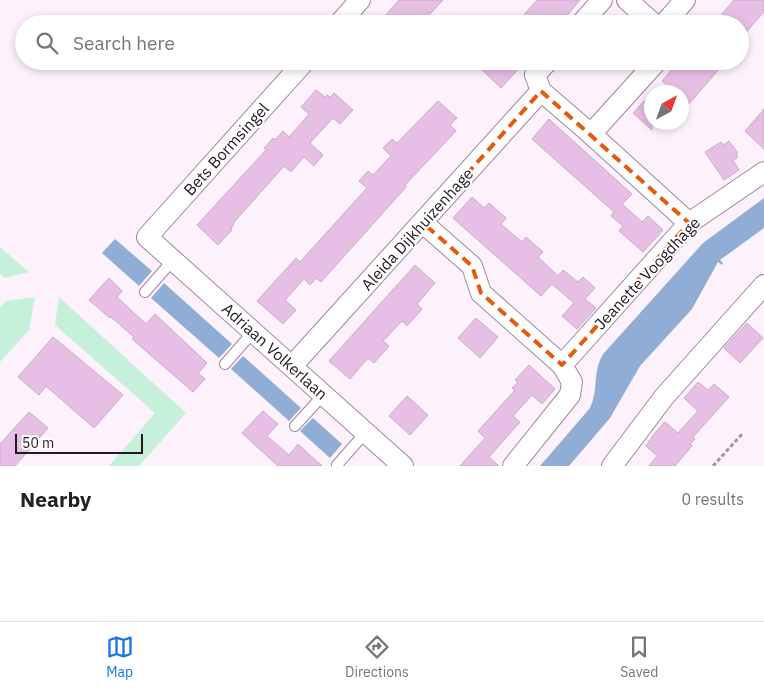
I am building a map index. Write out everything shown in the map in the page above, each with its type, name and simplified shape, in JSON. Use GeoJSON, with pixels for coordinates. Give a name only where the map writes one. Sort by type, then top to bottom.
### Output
{"type":"FeatureCollection","features":[{"type":"Feature","properties":{"kind":"street"},"geometry":{"type":"LineString","coordinates":[[347,15],[360,0]]}},
{"type":"Feature","properties":{"kind":"street"},"geometry":{"type":"LineString","coordinates":[[589,15],[602,0]]}},
{"type":"Feature","properties":{"kind":"street"},"geometry":{"type":"LineString","coordinates":[[627,0],[644,15]]}},
{"type":"Feature","properties":{"kind":"street"},"geometry":{"type":"LineString","coordinates":[[672,15],[685,0]]}},
{"type":"Feature","properties":{"kind":"street","name":"Bets Bormsingel"},"geometry":{"type":"LineString","coordinates":[[147,237],[297,70]]}},
{"type":"Feature","properties":{"kind":"street"},"geometry":{"type":"LineString","coordinates":[[540,70],[535,76],[540,91],[591,134],[689,223]]}},
{"type":"Feature","properties":{"kind":"street"},"geometry":{"type":"LineString","coordinates":[[591,134],[649,70]]}},
{"type":"Feature","properties":{"kind":"street","name":"Aleida Dijkhuizenhage"},"geometry":{"type":"LineString","coordinates":[[292,366],[423,223],[540,91]]}},
{"type":"Feature","properties":{"kind":"street","name":"Jeanette Voogdhage"},"geometry":{"type":"LineString","coordinates":[[562,365],[689,223],[764,172]]}},
{"type":"Feature","properties":{"kind":"street"},"geometry":{"type":"LineString","coordinates":[[423,223],[472,266],[481,293],[562,365],[572,382],[570,395],[513,466]]}},
{"type":"Feature","properties":{"kind":"street","name":"Adriaan Volkerlaan"},"geometry":{"type":"LineString","coordinates":[[147,237],[403,466]]}},
{"type":"Feature","properties":{"kind":"street"},"geometry":{"type":"LineString","coordinates":[[612,466],[664,397],[761,295]]}},
{"type":"Feature","properties":{"kind":"lane"},"geometry":{"type":"LineString","coordinates":[[145,292],[173,260]]}},
{"type":"Feature","properties":{"kind":"lane"},"geometry":{"type":"LineString","coordinates":[[225,364],[253,332]]}},
{"type":"Feature","properties":{"kind":"lane"},"geometry":{"type":"LineString","coordinates":[[295,426],[324,394]]}},
{"type":"Feature","properties":{"kind":"lane"},"geometry":{"type":"LineString","coordinates":[[337,465],[366,432]]}},
{"type":"Feature","properties":{"kind":"path"},"geometry":{"type":"LineString","coordinates":[[714,466],[743,433]]}},
{"type":"Feature","properties":{"kind":"highlighted area"},"geometry":{"type":"Polygon","coordinates":[[[541,91],[689,223],[562,365],[481,293],[472,266],[423,223],[541,91]]]}},
{"type":"Feature","properties":{"kind":"green space"},"geometry":{"type":"Polygon","coordinates":[[[0,247],[29,272],[5,278],[0,274],[0,247]]]}},
{"type":"Feature","properties":{"kind":"green space"},"geometry":{"type":"Polygon","coordinates":[[[35,297],[29,330],[0,362],[0,308],[6,301],[35,297]]]}},
{"type":"Feature","properties":{"kind":"green space"},"geometry":{"type":"Polygon","coordinates":[[[59,297],[186,413],[139,466],[109,466],[155,413],[55,325],[59,297]]]}},
{"type":"Feature","properties":{"kind":"water"},"geometry":{"type":"Polygon","coordinates":[[[764,198],[764,228],[720,260],[723,263],[722,265],[718,262],[692,309],[640,366],[610,418],[569,466],[540,466],[590,408],[593,401],[598,366],[604,353],[703,243],[764,198]]]}},
{"type":"Feature","properties":{"kind":"water"},"geometry":{"type":"Polygon","coordinates":[[[115,239],[152,271],[139,286],[102,253],[115,239]]]}},
{"type":"Feature","properties":{"kind":"water"},"geometry":{"type":"Polygon","coordinates":[[[164,283],[232,344],[219,358],[151,298],[164,283]]]}},
{"type":"Feature","properties":{"kind":"water"},"geometry":{"type":"Polygon","coordinates":[[[243,356],[301,408],[289,421],[231,369],[243,356]]]}},
{"type":"Feature","properties":{"kind":"water"},"geometry":{"type":"Polygon","coordinates":[[[313,418],[342,444],[330,458],[300,431],[313,418]]]}},
{"type":"Feature","properties":{"kind":"building"},"geometry":{"type":"Polygon","coordinates":[[[399,0],[443,0],[429,15],[386,15],[399,0]]]}},
{"type":"Feature","properties":{"kind":"building"},"geometry":{"type":"Polygon","coordinates":[[[537,0],[580,0],[568,15],[524,15],[537,0]]]}},
{"type":"Feature","properties":{"kind":"building"},"geometry":{"type":"Polygon","coordinates":[[[734,0],[764,0],[764,12],[749,29],[749,15],[721,15],[734,0]]]}},
{"type":"Feature","properties":{"kind":"building"},"geometry":{"type":"Polygon","coordinates":[[[482,70],[518,70],[501,88],[482,70]]]}},
{"type":"Feature","properties":{"kind":"building"},"geometry":{"type":"Polygon","coordinates":[[[671,70],[718,70],[689,104],[689,85],[667,85],[662,81],[671,70]]]}},
{"type":"Feature","properties":{"kind":"building"},"geometry":{"type":"Polygon","coordinates":[[[316,90],[325,97],[327,95],[330,97],[334,93],[353,110],[340,124],[333,118],[310,143],[323,155],[314,166],[304,157],[291,172],[284,166],[235,221],[232,230],[218,245],[197,225],[266,150],[264,148],[273,138],[275,140],[283,131],[289,137],[309,114],[301,107],[316,90]]]}},
{"type":"Feature","properties":{"kind":"building"},"geometry":{"type":"Polygon","coordinates":[[[438,101],[457,118],[450,125],[456,131],[405,185],[406,187],[321,282],[316,278],[310,285],[304,279],[285,300],[296,310],[283,324],[257,301],[296,258],[300,262],[367,188],[359,181],[368,171],[373,175],[391,156],[383,148],[392,139],[397,143],[438,101]]]}},
{"type":"Feature","properties":{"kind":"building"},"geometry":{"type":"Polygon","coordinates":[[[644,101],[644,123],[633,113],[644,101]]]}},
{"type":"Feature","properties":{"kind":"building"},"geometry":{"type":"Polygon","coordinates":[[[764,109],[764,149],[745,131],[764,109]]]}},
{"type":"Feature","properties":{"kind":"building"},"geometry":{"type":"Polygon","coordinates":[[[549,119],[632,194],[622,204],[642,222],[648,216],[663,230],[643,252],[619,231],[623,226],[611,216],[614,212],[532,139],[549,119]]]}},
{"type":"Feature","properties":{"kind":"building"},"geometry":{"type":"Polygon","coordinates":[[[729,141],[737,152],[737,158],[733,160],[739,170],[724,180],[705,152],[721,142],[723,145],[729,141]]]}},
{"type":"Feature","properties":{"kind":"building"},"geometry":{"type":"Polygon","coordinates":[[[472,197],[484,208],[489,203],[506,218],[501,224],[522,242],[526,237],[543,252],[538,257],[558,276],[563,270],[578,282],[583,277],[595,288],[585,299],[596,308],[577,329],[562,316],[574,303],[552,284],[541,296],[453,218],[472,197]]]}},
{"type":"Feature","properties":{"kind":"building"},"geometry":{"type":"Polygon","coordinates":[[[415,265],[435,283],[417,304],[422,309],[407,326],[402,321],[383,341],[389,346],[374,363],[368,358],[350,379],[329,361],[415,265]]]}},
{"type":"Feature","properties":{"kind":"building"},"geometry":{"type":"Polygon","coordinates":[[[109,278],[122,291],[117,297],[146,324],[155,314],[207,363],[198,373],[205,379],[193,392],[132,339],[134,337],[89,300],[109,278]]]}},
{"type":"Feature","properties":{"kind":"building"},"geometry":{"type":"Polygon","coordinates":[[[476,318],[498,337],[480,358],[458,338],[476,318]]]}},
{"type":"Feature","properties":{"kind":"building"},"geometry":{"type":"Polygon","coordinates":[[[747,323],[763,338],[740,363],[724,348],[747,323]]]}},
{"type":"Feature","properties":{"kind":"building"},"geometry":{"type":"Polygon","coordinates":[[[53,337],[123,395],[94,428],[46,386],[39,395],[18,377],[53,337]]]}},
{"type":"Feature","properties":{"kind":"building"},"geometry":{"type":"Polygon","coordinates":[[[529,365],[555,389],[542,404],[532,395],[513,416],[520,422],[489,457],[499,466],[460,466],[485,438],[478,431],[515,390],[512,388],[518,382],[515,380],[529,365]]]}},
{"type":"Feature","properties":{"kind":"building"},"geometry":{"type":"Polygon","coordinates":[[[698,382],[708,390],[714,384],[729,397],[693,437],[695,439],[690,444],[692,446],[675,466],[649,466],[657,456],[646,446],[654,434],[665,422],[678,433],[698,411],[684,398],[698,382]]]}},
{"type":"Feature","properties":{"kind":"building"},"geometry":{"type":"Polygon","coordinates":[[[407,396],[428,415],[410,435],[389,416],[407,396]]]}},
{"type":"Feature","properties":{"kind":"building"},"geometry":{"type":"Polygon","coordinates":[[[263,411],[278,424],[267,436],[289,455],[298,444],[322,466],[278,466],[242,433],[263,411]]]}},
{"type":"Feature","properties":{"kind":"building"},"geometry":{"type":"Polygon","coordinates":[[[29,412],[48,428],[15,466],[0,466],[0,444],[29,412]]]}}]}
